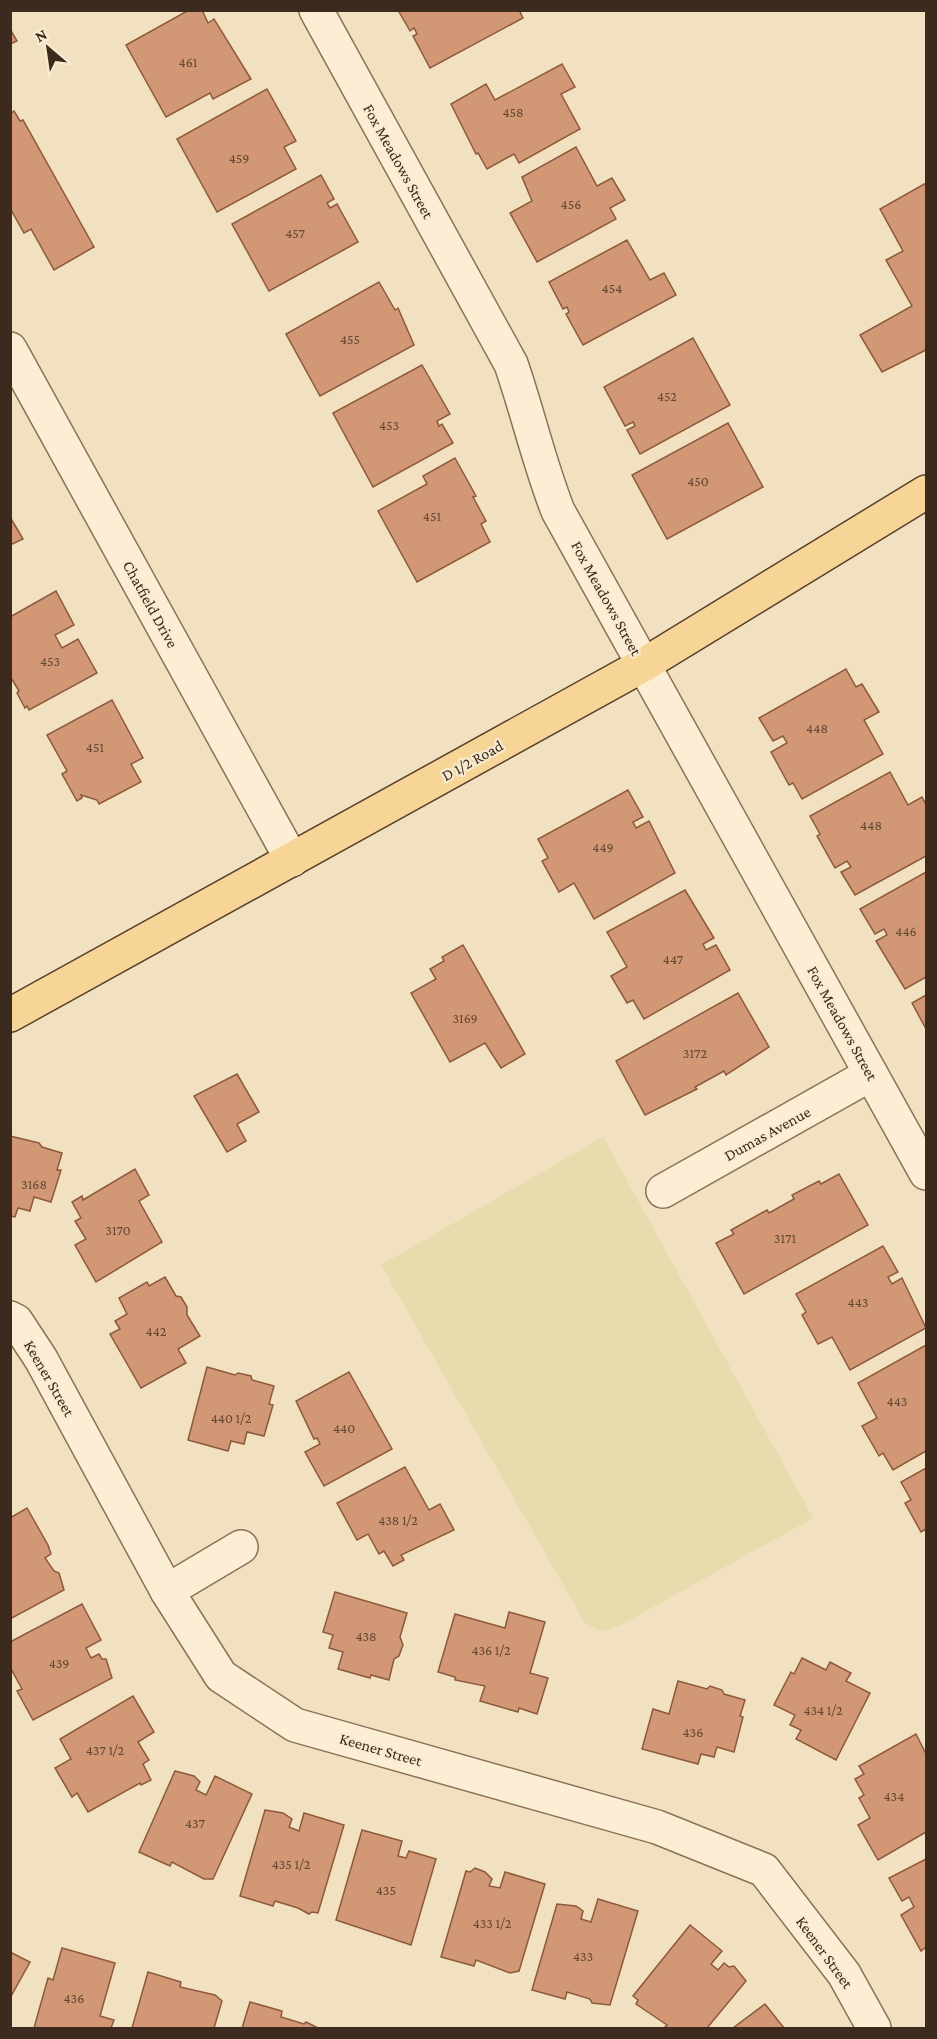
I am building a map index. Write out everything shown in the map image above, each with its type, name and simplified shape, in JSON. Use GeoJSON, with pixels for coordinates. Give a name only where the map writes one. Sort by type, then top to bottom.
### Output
{"type":"FeatureCollection","features":[{"type":"Feature","properties":{"kind":"main road","name":"D 1/2 Road"},"geometry":{"type":"LineString","coordinates":[[10,1014],[645,664],[927,492]]}},
{"type":"Feature","properties":{"kind":"street","name":"Fox Meadows Street"},"geometry":{"type":"LineString","coordinates":[[316,10],[511,364],[527,411],[543,472],[558,511],[927,1173]]}},
{"type":"Feature","properties":{"kind":"street","name":"Chatfield Drive"},"geometry":{"type":"LineString","coordinates":[[10,348],[292,860]]}},
{"type":"Feature","properties":{"kind":"street","name":"Dumas Avenue"},"geometry":{"type":"LineString","coordinates":[[663,1191],[871,1074]]}},
{"type":"Feature","properties":{"kind":"street","name":"Keener Street"},"geometry":{"type":"LineString","coordinates":[[10,1318],[16,1321],[41,1359],[167,1591],[221,1676],[295,1725],[657,1827],[764,1870],[844,1974],[874,2028]]}},
{"type":"Feature","properties":{"kind":"street"},"geometry":{"type":"LineString","coordinates":[[167,1591],[241,1548]]}},
{"type":"Feature","properties":{"kind":"shaded area"},"geometry":{"type":"Polygon","coordinates":[[[603,1137],[813,1518],[621,1625],[602,1632],[585,1623],[381,1265],[603,1137]]]}},
{"type":"Feature","properties":{"kind":"building"},"geometry":{"type":"Polygon","coordinates":[[[189,10],[202,10],[208,23],[214,19],[251,79],[213,99],[210,93],[166,117],[126,45],[189,10]]]}},
{"type":"Feature","properties":{"kind":"building"},"geometry":{"type":"Polygon","coordinates":[[[398,10],[519,10],[523,18],[430,68],[413,36],[417,34],[414,28],[410,31],[398,10]]]}},
{"type":"Feature","properties":{"kind":"building"},"geometry":{"type":"Polygon","coordinates":[[[10,29],[17,41],[10,44],[10,29]]]}},
{"type":"Feature","properties":{"kind":"building"},"geometry":{"type":"Polygon","coordinates":[[[562,64],[575,87],[561,94],[580,129],[519,163],[514,154],[487,169],[478,153],[476,154],[451,104],[486,84],[495,100],[562,64]]]}},
{"type":"Feature","properties":{"kind":"building"},"geometry":{"type":"Polygon","coordinates":[[[267,89],[296,141],[284,147],[296,169],[217,212],[177,139],[267,89]]]}},
{"type":"Feature","properties":{"kind":"building"},"geometry":{"type":"Polygon","coordinates":[[[14,111],[20,121],[23,120],[94,247],[54,270],[31,229],[24,233],[10,208],[10,114],[14,111]]]}},
{"type":"Feature","properties":{"kind":"building"},"geometry":{"type":"Polygon","coordinates":[[[576,147],[597,186],[612,178],[625,200],[610,208],[616,219],[537,262],[510,213],[532,201],[522,177],[576,147]]]}},
{"type":"Feature","properties":{"kind":"building"},"geometry":{"type":"Polygon","coordinates":[[[321,175],[334,199],[327,203],[330,208],[337,204],[358,242],[269,291],[232,224],[321,175]]]}},
{"type":"Feature","properties":{"kind":"building"},"geometry":{"type":"Polygon","coordinates":[[[926,183],[926,350],[882,372],[860,335],[912,306],[886,260],[903,251],[880,209],[926,183]]]}},
{"type":"Feature","properties":{"kind":"building"},"geometry":{"type":"Polygon","coordinates":[[[627,240],[650,280],[664,273],[676,295],[583,345],[566,314],[569,312],[567,307],[563,309],[549,282],[627,240]]]}},
{"type":"Feature","properties":{"kind":"building"},"geometry":{"type":"Polygon","coordinates":[[[379,282],[395,310],[398,308],[414,345],[320,396],[286,334],[379,282]]]}},
{"type":"Feature","properties":{"kind":"building"},"geometry":{"type":"Polygon","coordinates":[[[693,338],[730,405],[640,454],[627,430],[635,426],[633,422],[625,426],[604,387],[693,338]]]}},
{"type":"Feature","properties":{"kind":"building"},"geometry":{"type":"Polygon","coordinates":[[[422,365],[450,414],[437,421],[439,426],[442,424],[453,443],[373,487],[333,413],[422,365]]]}},
{"type":"Feature","properties":{"kind":"building"},"geometry":{"type":"Polygon","coordinates":[[[728,423],[763,487],[667,539],[632,475],[728,423]]]}},
{"type":"Feature","properties":{"kind":"building"},"geometry":{"type":"Polygon","coordinates":[[[455,458],[476,496],[473,497],[486,521],[481,524],[490,542],[417,582],[378,511],[427,484],[423,476],[455,458]]]}},
{"type":"Feature","properties":{"kind":"building"},"geometry":{"type":"Polygon","coordinates":[[[10,517],[23,539],[10,545],[10,517]]]}},
{"type":"Feature","properties":{"kind":"building"},"geometry":{"type":"Polygon","coordinates":[[[56,591],[74,625],[55,635],[62,648],[78,639],[97,673],[29,710],[27,706],[25,708],[10,676],[10,617],[56,591]]]}},
{"type":"Feature","properties":{"kind":"building"},"geometry":{"type":"Polygon","coordinates":[[[846,669],[856,687],[862,684],[879,712],[864,720],[883,754],[802,799],[793,783],[789,785],[771,752],[787,743],[783,736],[773,741],[759,718],[846,669]]]}},
{"type":"Feature","properties":{"kind":"building"},"geometry":{"type":"Polygon","coordinates":[[[112,700],[143,758],[131,764],[141,782],[99,804],[97,800],[81,795],[82,798],[77,801],[62,774],[67,771],[47,735],[112,700]]]}},
{"type":"Feature","properties":{"kind":"building"},"geometry":{"type":"Polygon","coordinates":[[[890,772],[908,805],[922,797],[926,805],[926,856],[855,895],[841,872],[851,867],[847,861],[835,868],[817,836],[820,834],[810,816],[890,772]]]}},
{"type":"Feature","properties":{"kind":"building"},"geometry":{"type":"Polygon","coordinates":[[[628,790],[643,817],[633,822],[636,828],[649,821],[675,873],[594,919],[574,883],[559,892],[542,861],[548,858],[538,839],[628,790]]]}},
{"type":"Feature","properties":{"kind":"building"},"geometry":{"type":"Polygon","coordinates":[[[926,872],[926,977],[905,989],[876,941],[887,935],[884,929],[875,934],[860,909],[926,872]]]}},
{"type":"Feature","properties":{"kind":"building"},"geometry":{"type":"Polygon","coordinates":[[[685,890],[714,938],[703,944],[706,950],[716,945],[730,970],[644,1019],[633,1000],[627,1003],[611,976],[627,967],[607,932],[685,890]]]}},
{"type":"Feature","properties":{"kind":"building"},"geometry":{"type":"Polygon","coordinates":[[[463,945],[525,1054],[501,1068],[485,1043],[450,1062],[411,993],[436,979],[430,969],[444,961],[442,957],[463,945]]]}},
{"type":"Feature","properties":{"kind":"building"},"geometry":{"type":"Polygon","coordinates":[[[738,993],[769,1047],[726,1075],[724,1071],[695,1087],[697,1089],[645,1115],[616,1061],[738,993]]]}},
{"type":"Feature","properties":{"kind":"building"},"geometry":{"type":"Polygon","coordinates":[[[926,995],[926,1029],[912,1003],[926,995]]]}},
{"type":"Feature","properties":{"kind":"building"},"geometry":{"type":"Polygon","coordinates":[[[237,1074],[259,1112],[237,1124],[246,1141],[227,1152],[194,1096],[237,1074]]]}},
{"type":"Feature","properties":{"kind":"building"},"geometry":{"type":"Polygon","coordinates":[[[10,1136],[39,1143],[42,1147],[62,1153],[57,1170],[61,1170],[51,1202],[34,1197],[30,1211],[18,1208],[15,1217],[10,1216],[10,1136]]]}},
{"type":"Feature","properties":{"kind":"building"},"geometry":{"type":"Polygon","coordinates":[[[135,1169],[149,1195],[139,1201],[162,1242],[96,1282],[75,1245],[86,1239],[75,1221],[81,1218],[72,1202],[82,1196],[83,1200],[135,1169]]]}},
{"type":"Feature","properties":{"kind":"building"},"geometry":{"type":"Polygon","coordinates":[[[839,1174],[868,1225],[744,1294],[716,1243],[734,1234],[731,1230],[767,1210],[769,1213],[794,1199],[792,1195],[839,1174]]]}},
{"type":"Feature","properties":{"kind":"building"},"geometry":{"type":"Polygon","coordinates":[[[883,1246],[898,1272],[888,1277],[892,1284],[902,1278],[926,1328],[850,1370],[832,1337],[818,1344],[802,1315],[806,1312],[796,1294],[883,1246]]]}},
{"type":"Feature","properties":{"kind":"building"},"geometry":{"type":"Polygon","coordinates":[[[165,1277],[176,1296],[181,1297],[187,1307],[187,1315],[200,1336],[178,1349],[186,1363],[141,1388],[110,1334],[120,1329],[115,1321],[127,1314],[119,1298],[147,1282],[149,1286],[165,1277]]]}},
{"type":"Feature","properties":{"kind":"building"},"geometry":{"type":"Polygon","coordinates":[[[926,1345],[926,1451],[893,1470],[883,1453],[879,1456],[862,1426],[877,1418],[858,1383],[926,1345]]]}},
{"type":"Feature","properties":{"kind":"building"},"geometry":{"type":"Polygon","coordinates":[[[207,1367],[235,1375],[238,1373],[251,1376],[252,1380],[274,1386],[269,1404],[273,1405],[264,1436],[247,1432],[244,1444],[231,1441],[228,1451],[188,1440],[207,1367]]]}},
{"type":"Feature","properties":{"kind":"building"},"geometry":{"type":"Polygon","coordinates":[[[349,1372],[392,1449],[324,1486],[305,1452],[320,1444],[317,1438],[314,1439],[296,1401],[349,1372]]]}},
{"type":"Feature","properties":{"kind":"building"},"geometry":{"type":"Polygon","coordinates":[[[405,1467],[429,1510],[440,1504],[454,1530],[401,1555],[404,1560],[393,1566],[384,1551],[379,1554],[368,1534],[357,1540],[337,1503],[405,1467]]]}},
{"type":"Feature","properties":{"kind":"building"},"geometry":{"type":"Polygon","coordinates":[[[926,1468],[926,1529],[921,1532],[905,1503],[911,1500],[901,1482],[926,1468]]]}},
{"type":"Feature","properties":{"kind":"building"},"geometry":{"type":"Polygon","coordinates":[[[27,1508],[48,1545],[51,1554],[45,1558],[54,1571],[59,1573],[64,1590],[10,1619],[10,1518],[27,1508]]]}},
{"type":"Feature","properties":{"kind":"building"},"geometry":{"type":"Polygon","coordinates":[[[335,1592],[407,1613],[400,1637],[403,1645],[399,1656],[394,1659],[389,1680],[371,1675],[370,1678],[338,1669],[343,1652],[329,1648],[333,1635],[323,1632],[335,1592]]]}},
{"type":"Feature","properties":{"kind":"building"},"geometry":{"type":"Polygon","coordinates":[[[82,1604],[101,1640],[86,1648],[91,1658],[99,1654],[102,1659],[106,1659],[112,1678],[33,1720],[17,1691],[22,1689],[10,1667],[10,1642],[82,1604]]]}},
{"type":"Feature","properties":{"kind":"building"},"geometry":{"type":"Polygon","coordinates":[[[509,1612],[545,1622],[530,1673],[548,1678],[537,1714],[519,1708],[518,1712],[480,1701],[485,1686],[455,1680],[455,1677],[438,1672],[455,1614],[505,1628],[509,1612]]]}},
{"type":"Feature","properties":{"kind":"building"},"geometry":{"type":"Polygon","coordinates":[[[802,1658],[826,1670],[830,1662],[851,1673],[846,1681],[870,1693],[836,1760],[796,1739],[801,1730],[790,1725],[795,1715],[774,1705],[791,1672],[794,1674],[802,1658]]]}},
{"type":"Feature","properties":{"kind":"building"},"geometry":{"type":"Polygon","coordinates":[[[678,1681],[707,1689],[710,1686],[722,1690],[724,1694],[745,1700],[734,1752],[717,1747],[714,1757],[701,1754],[698,1764],[642,1749],[653,1709],[669,1714],[678,1681]]]}},
{"type":"Feature","properties":{"kind":"building"},"geometry":{"type":"Polygon","coordinates":[[[133,1696],[154,1732],[138,1742],[149,1760],[143,1764],[151,1780],[141,1785],[140,1783],[88,1812],[77,1793],[72,1797],[55,1768],[71,1759],[60,1739],[133,1696]]]}},
{"type":"Feature","properties":{"kind":"building"},"geometry":{"type":"Polygon","coordinates":[[[916,1734],[926,1754],[926,1832],[878,1860],[858,1825],[870,1818],[859,1798],[864,1795],[855,1779],[864,1774],[859,1766],[916,1734]]]}},
{"type":"Feature","properties":{"kind":"building"},"geometry":{"type":"Polygon","coordinates":[[[175,1771],[194,1776],[200,1782],[196,1790],[206,1795],[215,1776],[252,1794],[213,1879],[204,1879],[172,1862],[170,1866],[139,1852],[175,1771]]]}},
{"type":"Feature","properties":{"kind":"building"},"geometry":{"type":"Polygon","coordinates":[[[265,1810],[283,1813],[292,1819],[289,1827],[299,1831],[304,1813],[344,1825],[318,1913],[309,1914],[275,1901],[273,1906],[240,1896],[265,1810]]]}},
{"type":"Feature","properties":{"kind":"building"},"geometry":{"type":"Polygon","coordinates":[[[362,1830],[402,1841],[398,1856],[406,1858],[409,1851],[436,1859],[411,1945],[336,1920],[362,1830]]]}},
{"type":"Feature","properties":{"kind":"building"},"geometry":{"type":"Polygon","coordinates":[[[926,1859],[926,1947],[921,1951],[901,1915],[914,1907],[909,1897],[902,1901],[889,1878],[926,1859]]]}},
{"type":"Feature","properties":{"kind":"building"},"geometry":{"type":"Polygon","coordinates":[[[475,1868],[485,1872],[492,1879],[489,1886],[500,1888],[505,1872],[545,1884],[519,1971],[510,1973],[476,1960],[474,1966],[441,1957],[466,1871],[470,1872],[475,1868]]]}},
{"type":"Feature","properties":{"kind":"building"},"geometry":{"type":"Polygon","coordinates":[[[598,1899],[638,1911],[610,2005],[592,2003],[590,1999],[567,1992],[565,1999],[532,1990],[557,1904],[576,1906],[583,1911],[581,1919],[591,1922],[598,1899]]]}},
{"type":"Feature","properties":{"kind":"building"},"geometry":{"type":"Polygon","coordinates":[[[690,1925],[722,1951],[711,1964],[718,1970],[724,1963],[729,1967],[734,1966],[746,1981],[707,2028],[664,2028],[667,2025],[636,2004],[638,2000],[633,1996],[690,1925]]]}},
{"type":"Feature","properties":{"kind":"building"},"geometry":{"type":"Polygon","coordinates":[[[62,1948],[115,1963],[100,2016],[114,2020],[111,2028],[34,2028],[48,1978],[53,1980],[62,1948]]]}},
{"type":"Feature","properties":{"kind":"building"},"geometry":{"type":"Polygon","coordinates":[[[10,1952],[30,1962],[10,1998],[10,1952]]]}},
{"type":"Feature","properties":{"kind":"building"},"geometry":{"type":"Polygon","coordinates":[[[148,1972],[181,1982],[180,1987],[215,1995],[222,2001],[214,2028],[132,2028],[148,1972]]]}},
{"type":"Feature","properties":{"kind":"building"},"geometry":{"type":"Polygon","coordinates":[[[250,2002],[282,2011],[281,2017],[304,2024],[306,2022],[318,2028],[242,2028],[250,2002]]]}},
{"type":"Feature","properties":{"kind":"building"},"geometry":{"type":"Polygon","coordinates":[[[765,2004],[784,2028],[733,2028],[765,2004]]]}}]}
